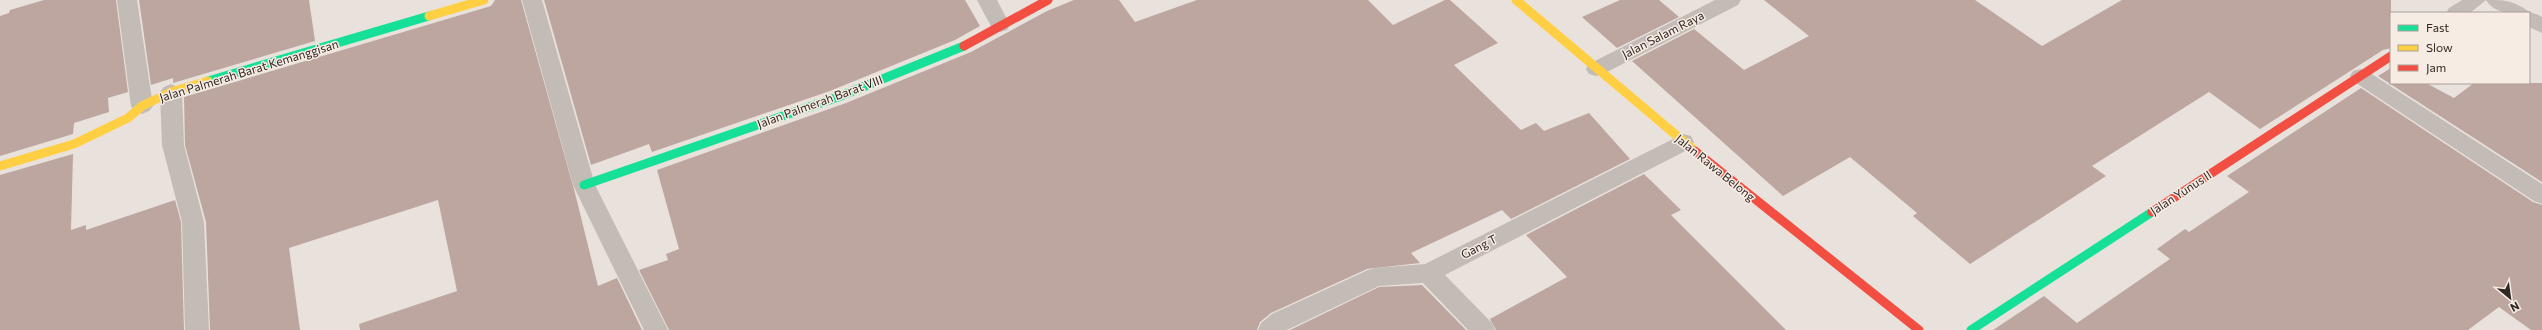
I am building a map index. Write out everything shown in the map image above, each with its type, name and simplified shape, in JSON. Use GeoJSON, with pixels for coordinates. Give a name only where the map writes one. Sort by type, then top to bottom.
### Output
{"type":"FeatureCollection","features":[{"type":"Feature","properties":{"kind":"street"},"geometry":{"type":"LineString","coordinates":[[127,0],[142,106]]}},
{"type":"Feature","properties":{"kind":"street","name":"Jalan Palmerah Barat Kemanggisan"},"geometry":{"type":"LineString","coordinates":[[0,166],[74,144],[98,134],[128,118],[142,106],[171,92],[484,0]]}},
{"type":"Feature","properties":{"kind":"street"},"geometry":{"type":"LineString","coordinates":[[532,0],[584,185],[656,330]]}},
{"type":"Feature","properties":{"kind":"street"},"geometry":{"type":"LineString","coordinates":[[987,0],[1000,25]]}},
{"type":"Feature","properties":{"kind":"street","name":"Jalan Palmerah Barat VIII"},"geometry":{"type":"LineString","coordinates":[[584,185],[838,97],[963,46],[1048,0]]}},
{"type":"Feature","properties":{"kind":"street","name":"Jalan Rawa Belong"},"geometry":{"type":"LineString","coordinates":[[1516,0],[1683,142],[1919,330]]}},
{"type":"Feature","properties":{"kind":"street","name":"Jalan Salam Raya"},"geometry":{"type":"LineString","coordinates":[[1596,69],[1731,0]]}},
{"type":"Feature","properties":{"kind":"street"},"geometry":{"type":"LineString","coordinates":[[2458,12],[2476,0]]}},
{"type":"Feature","properties":{"kind":"street"},"geometry":{"type":"LineString","coordinates":[[2496,0],[2517,12]]}},
{"type":"Feature","properties":{"kind":"street"},"geometry":{"type":"LineString","coordinates":[[2530,19],[2542,26]]}},
{"type":"Feature","properties":{"kind":"street","name":"Jalan Yunus II"},"geometry":{"type":"LineString","coordinates":[[1971,330],[2390,57]]}},
{"type":"Feature","properties":{"kind":"street"},"geometry":{"type":"LineString","coordinates":[[2360,76],[2542,195]]}},
{"type":"Feature","properties":{"kind":"street"},"geometry":{"type":"LineString","coordinates":[[171,92],[173,145],[193,222],[197,330]]}},
{"type":"Feature","properties":{"kind":"street","name":"Gang T"},"geometry":{"type":"LineString","coordinates":[[1270,330],[1281,321],[1376,277],[1428,273],[1683,142]]}},
{"type":"Feature","properties":{"kind":"street"},"geometry":{"type":"LineString","coordinates":[[1428,273],[1483,330]]}},
{"type":"Feature","properties":{"kind":"building"},"geometry":{"type":"Polygon","coordinates":[[[44,0],[116,0],[128,92],[108,98],[109,112],[74,123],[73,134],[0,156],[0,16],[9,13],[10,10],[44,0]]]}},
{"type":"Feature","properties":{"kind":"building"},"geometry":{"type":"Polygon","coordinates":[[[139,0],[309,0],[315,41],[173,83],[173,78],[151,85],[139,0]]]}},
{"type":"Feature","properties":{"kind":"building"},"geometry":{"type":"Polygon","coordinates":[[[495,0],[521,0],[575,193],[598,286],[617,278],[642,330],[360,330],[359,324],[457,291],[438,200],[289,248],[300,330],[210,330],[206,222],[185,145],[184,97],[491,6],[495,0]]]}},
{"type":"Feature","properties":{"kind":"building"},"geometry":{"type":"Polygon","coordinates":[[[544,0],[965,0],[980,26],[955,40],[830,91],[652,152],[649,144],[591,165],[544,0]]]}},
{"type":"Feature","properties":{"kind":"building"},"geometry":{"type":"Polygon","coordinates":[[[1074,0],[1119,0],[1135,22],[1197,0],[1368,0],[1393,25],[1445,0],[1450,0],[1498,43],[1454,65],[1521,130],[1536,123],[1544,131],[1589,113],[1630,159],[1511,219],[1502,210],[1411,253],[1420,263],[1367,269],[1271,313],[1260,322],[1257,330],[669,330],[639,270],[668,260],[666,254],[679,249],[657,170],[846,103],[971,52],[1047,11],[1074,0]]]}},
{"type":"Feature","properties":{"kind":"building"},"geometry":{"type":"Polygon","coordinates":[[[1620,0],[1659,0],[1679,17],[1617,48],[1582,17],[1620,0]]]}},
{"type":"Feature","properties":{"kind":"building"},"geometry":{"type":"Polygon","coordinates":[[[1764,0],[1975,0],[2042,46],[2122,0],[2391,0],[2390,48],[2383,50],[2260,129],[2209,92],[2092,166],[2106,176],[1970,264],[1913,216],[1917,213],[1850,157],[1783,196],[1632,61],[1694,29],[1744,70],[1809,36],[1764,0]]]}},
{"type":"Feature","properties":{"kind":"building"},"geometry":{"type":"Polygon","coordinates":[[[2390,69],[2390,84],[2378,76],[2390,69]]]}},
{"type":"Feature","properties":{"kind":"building"},"geometry":{"type":"Polygon","coordinates":[[[2542,83],[2542,182],[2390,84],[2428,84],[2454,98],[2473,84],[2542,83]]]}},
{"type":"Feature","properties":{"kind":"building"},"geometry":{"type":"Polygon","coordinates":[[[2361,88],[2533,202],[2542,205],[2542,330],[2531,330],[2499,307],[2468,330],[1993,330],[2044,296],[2077,323],[2170,259],[2157,249],[2185,229],[2189,232],[2249,192],[2227,176],[2361,88]]]}},
{"type":"Feature","properties":{"kind":"building"},"geometry":{"type":"Polygon","coordinates":[[[73,154],[71,230],[86,225],[86,230],[175,200],[181,222],[184,330],[0,330],[0,175],[73,154]]]}},
{"type":"Feature","properties":{"kind":"building"},"geometry":{"type":"Polygon","coordinates":[[[1644,174],[1681,210],[1671,215],[1786,330],[1496,330],[1490,319],[1567,277],[1526,235],[1644,174]]]}},
{"type":"Feature","properties":{"kind":"building"},"geometry":{"type":"Polygon","coordinates":[[[1422,285],[1466,330],[1290,330],[1379,287],[1422,285]]]}},
{"type":"Feature","properties":{"kind":"traffic: fast"},"geometry":{"type":"LineString","coordinates":[[208,81],[429,16]]}},
{"type":"Feature","properties":{"kind":"traffic: fast"},"geometry":{"type":"LineString","coordinates":[[584,185],[838,97],[964,46]]}},
{"type":"Feature","properties":{"kind":"traffic: fast"},"geometry":{"type":"LineString","coordinates":[[1971,330],[2152,212]]}},
{"type":"Feature","properties":{"kind":"traffic: slow"},"geometry":{"type":"LineString","coordinates":[[429,16],[484,0]]}},
{"type":"Feature","properties":{"kind":"traffic: slow"},"geometry":{"type":"LineString","coordinates":[[1516,0],[1695,151]]}},
{"type":"Feature","properties":{"kind":"traffic: slow"},"geometry":{"type":"LineString","coordinates":[[0,166],[74,144],[128,118],[142,106],[171,92],[208,81]]}},
{"type":"Feature","properties":{"kind":"traffic: jam"},"geometry":{"type":"LineString","coordinates":[[964,46],[1048,0]]}},
{"type":"Feature","properties":{"kind":"traffic: jam"},"geometry":{"type":"LineString","coordinates":[[2152,212],[2390,57]]}},
{"type":"Feature","properties":{"kind":"traffic: jam"},"geometry":{"type":"LineString","coordinates":[[1695,151],[1919,330]]}}]}
